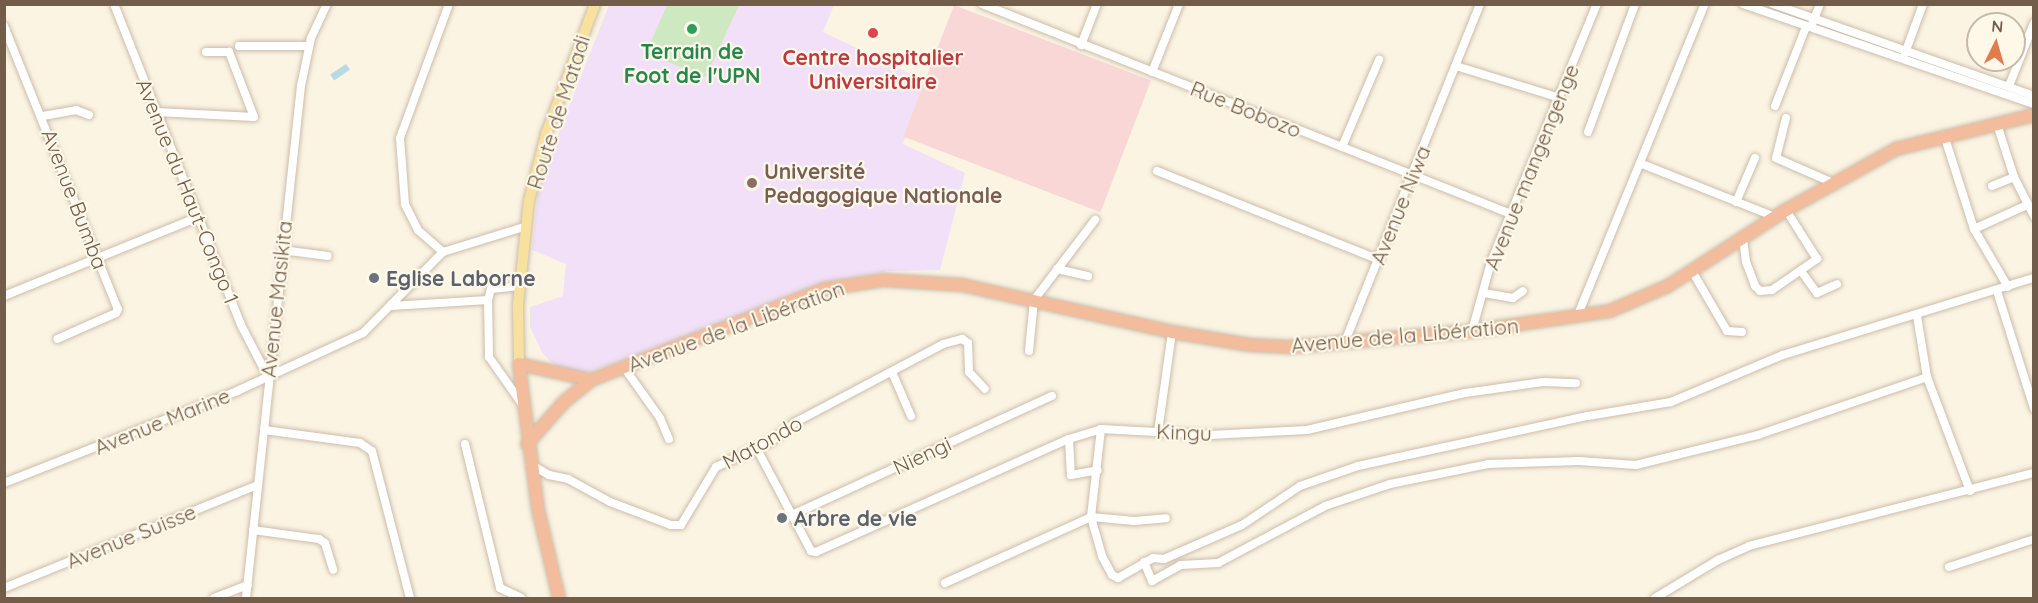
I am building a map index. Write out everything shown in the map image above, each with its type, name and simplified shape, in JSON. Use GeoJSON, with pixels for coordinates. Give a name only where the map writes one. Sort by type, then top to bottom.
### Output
{"type":"FeatureCollection","features":[{"type":"Feature","properties":{"kind":"highway","name":"Avenue de la Libération"},"geometry":{"type":"LineString","coordinates":[[527,444],[555,411],[591,380],[623,366],[842,286],[883,280],[926,280],[1034,300],[1172,332],[1250,345],[1344,345],[1577,317],[1630,303],[1692,271],[1786,210],[1896,149],[1944,135],[2034,115]]}},
{"type":"Feature","properties":{"kind":"highway"},"geometry":{"type":"LineString","coordinates":[[559,598],[530,464],[519,364],[591,380]]}},
{"type":"Feature","properties":{"kind":"main road","name":"Route de Matadi"},"geometry":{"type":"LineString","coordinates":[[519,364],[520,286],[529,201],[546,134],[595,4]]}},
{"type":"Feature","properties":{"kind":"street","name":"Avenue du Haut-Congo 1"},"geometry":{"type":"LineString","coordinates":[[114,4],[241,324],[267,377]]}},
{"type":"Feature","properties":{"kind":"street","name":"Avenue Masikita"},"geometry":{"type":"LineString","coordinates":[[246,598],[264,430],[267,377],[309,46],[327,4]]}},
{"type":"Feature","properties":{"kind":"street"},"geometry":{"type":"LineString","coordinates":[[443,252],[418,230],[405,204],[400,138],[449,4]]}},
{"type":"Feature","properties":{"kind":"street","name":"Rue Bobozo"},"geometry":{"type":"LineString","coordinates":[[982,4],[1511,214]]}},
{"type":"Feature","properties":{"kind":"street"},"geometry":{"type":"LineString","coordinates":[[1081,45],[1097,4]]}},
{"type":"Feature","properties":{"kind":"street"},"geometry":{"type":"LineString","coordinates":[[1152,72],[1179,4]]}},
{"type":"Feature","properties":{"kind":"street","name":"Avenue Niwa"},"geometry":{"type":"LineString","coordinates":[[1344,345],[1480,4]]}},
{"type":"Feature","properties":{"kind":"street","name":"Avenue mangengenge"},"geometry":{"type":"LineString","coordinates":[[1472,331],[1491,262],[1597,4]]}},
{"type":"Feature","properties":{"kind":"street"},"geometry":{"type":"LineString","coordinates":[[1588,132],[1635,4]]}},
{"type":"Feature","properties":{"kind":"street"},"geometry":{"type":"LineString","coordinates":[[1577,317],[1603,247],[1642,164],[1705,4]]}},
{"type":"Feature","properties":{"kind":"street"},"geometry":{"type":"LineString","coordinates":[[1743,4],[1808,28],[2009,86],[2034,96]]}},
{"type":"Feature","properties":{"kind":"street"},"geometry":{"type":"LineString","coordinates":[[1773,4],[2034,104]]}},
{"type":"Feature","properties":{"kind":"street"},"geometry":{"type":"LineString","coordinates":[[1775,106],[1820,4]]}},
{"type":"Feature","properties":{"kind":"street"},"geometry":{"type":"LineString","coordinates":[[1904,55],[1923,4]]}},
{"type":"Feature","properties":{"kind":"street"},"geometry":{"type":"LineString","coordinates":[[2009,86],[2034,23]]}},
{"type":"Feature","properties":{"kind":"street","name":"Avenue Bumba"},"geometry":{"type":"LineString","coordinates":[[4,26],[43,116],[117,311],[57,339]]}},
{"type":"Feature","properties":{"kind":"street"},"geometry":{"type":"LineString","coordinates":[[239,46],[309,46]]}},
{"type":"Feature","properties":{"kind":"street"},"geometry":{"type":"LineString","coordinates":[[157,112],[255,117],[229,52],[206,52]]}},
{"type":"Feature","properties":{"kind":"street"},"geometry":{"type":"LineString","coordinates":[[1342,147],[1379,60]]}},
{"type":"Feature","properties":{"kind":"street"},"geometry":{"type":"LineString","coordinates":[[1456,66],[1560,98]]}},
{"type":"Feature","properties":{"kind":"street"},"geometry":{"type":"LineString","coordinates":[[43,116],[76,110],[89,115]]}},
{"type":"Feature","properties":{"kind":"street"},"geometry":{"type":"LineString","coordinates":[[1786,118],[1776,158],[1833,183]]}},
{"type":"Feature","properties":{"kind":"street"},"geometry":{"type":"LineString","coordinates":[[1997,124],[2014,177],[2034,216]]}},
{"type":"Feature","properties":{"kind":"street"},"geometry":{"type":"LineString","coordinates":[[1944,135],[1974,229],[2008,287]]}},
{"type":"Feature","properties":{"kind":"street"},"geometry":{"type":"LineString","coordinates":[[1736,202],[1755,158]]}},
{"type":"Feature","properties":{"kind":"street"},"geometry":{"type":"LineString","coordinates":[[1642,164],[1775,217]]}},
{"type":"Feature","properties":{"kind":"street"},"geometry":{"type":"LineString","coordinates":[[1157,171],[1379,260]]}},
{"type":"Feature","properties":{"kind":"street"},"geometry":{"type":"LineString","coordinates":[[1992,186],[2014,177]]}},
{"type":"Feature","properties":{"kind":"street"},"geometry":{"type":"LineString","coordinates":[[1974,229],[2027,205]]}},
{"type":"Feature","properties":{"kind":"street"},"geometry":{"type":"LineString","coordinates":[[1743,238],[1749,271],[1760,291],[1772,290],[1802,270],[1817,256],[1786,210]]}},
{"type":"Feature","properties":{"kind":"street"},"geometry":{"type":"LineString","coordinates":[[4,296],[199,217]]}},
{"type":"Feature","properties":{"kind":"street"},"geometry":{"type":"LineString","coordinates":[[1029,351],[1034,300],[1095,220]]}},
{"type":"Feature","properties":{"kind":"street","name":"Avenue Marine"},"geometry":{"type":"LineString","coordinates":[[4,483],[267,377],[363,333],[443,252],[528,226]]}},
{"type":"Feature","properties":{"kind":"street"},"geometry":{"type":"LineString","coordinates":[[282,250],[328,256]]}},
{"type":"Feature","properties":{"kind":"street"},"geometry":{"type":"LineString","coordinates":[[1057,269],[1088,276]]}},
{"type":"Feature","properties":{"kind":"street"},"geometry":{"type":"LineString","coordinates":[[1802,270],[1815,292],[1837,285]]}},
{"type":"Feature","properties":{"kind":"street"},"geometry":{"type":"LineString","coordinates":[[1692,271],[1727,331],[1742,332]]}},
{"type":"Feature","properties":{"kind":"street"},"geometry":{"type":"LineString","coordinates":[[1101,429],[1091,517],[1102,556],[1112,575],[1118,578],[1144,562],[1164,559],[1242,525],[1300,486],[1358,466],[1588,416],[1671,402],[1783,355],[1917,316],[2034,278]]}},
{"type":"Feature","properties":{"kind":"street"},"geometry":{"type":"LineString","coordinates":[[520,286],[491,289],[488,300],[489,357],[522,404]]}},
{"type":"Feature","properties":{"kind":"street"},"geometry":{"type":"LineString","coordinates":[[1484,294],[1513,298],[1523,291]]}},
{"type":"Feature","properties":{"kind":"street"},"geometry":{"type":"LineString","coordinates":[[1997,291],[2034,408]]}},
{"type":"Feature","properties":{"kind":"street"},"geometry":{"type":"LineString","coordinates":[[392,306],[488,300]]}},
{"type":"Feature","properties":{"kind":"street"},"geometry":{"type":"LineString","coordinates":[[1917,316],[1927,377],[1970,491]]}},
{"type":"Feature","properties":{"kind":"street"},"geometry":{"type":"LineString","coordinates":[[1158,432],[1172,332]]}},
{"type":"Feature","properties":{"kind":"street","name":"Matondo"},"geometry":{"type":"LineString","coordinates":[[530,464],[549,475],[568,479],[610,502],[671,525],[681,525],[716,467],[757,449],[794,423],[943,344],[962,339],[968,343],[972,379],[985,389]]}},
{"type":"Feature","properties":{"kind":"street"},"geometry":{"type":"LineString","coordinates":[[623,366],[660,418],[669,440]]}},
{"type":"Feature","properties":{"kind":"street"},"geometry":{"type":"LineString","coordinates":[[892,372],[911,416]]}},
{"type":"Feature","properties":{"kind":"street"},"geometry":{"type":"LineString","coordinates":[[1144,562],[1152,581],[1181,565],[1218,563],[1325,506],[1390,484],[1488,464],[1579,461],[1636,465],[1758,435],[1927,377]]}},
{"type":"Feature","properties":{"kind":"street","name":"Kingu"},"geometry":{"type":"LineString","coordinates":[[792,515],[813,552],[1069,439],[1101,429],[1210,435],[1307,430],[1465,393],[1543,382],[1576,383]]}},
{"type":"Feature","properties":{"kind":"street","name":"Niengi"},"geometry":{"type":"LineString","coordinates":[[792,515],[1052,396]]}},
{"type":"Feature","properties":{"kind":"street"},"geometry":{"type":"LineString","coordinates":[[264,430],[360,443],[372,451],[410,598]]}},
{"type":"Feature","properties":{"kind":"street"},"geometry":{"type":"LineString","coordinates":[[1069,439],[1071,475],[1098,470]]}},
{"type":"Feature","properties":{"kind":"street"},"geometry":{"type":"LineString","coordinates":[[465,444],[500,588],[520,598]]}},
{"type":"Feature","properties":{"kind":"street"},"geometry":{"type":"LineString","coordinates":[[757,449],[792,515]]}},
{"type":"Feature","properties":{"kind":"street"},"geometry":{"type":"LineString","coordinates":[[1654,598],[1718,560],[1749,546],[2034,473]]}},
{"type":"Feature","properties":{"kind":"street","name":"Avenue Suisse"},"geometry":{"type":"LineString","coordinates":[[4,588],[258,485]]}},
{"type":"Feature","properties":{"kind":"street"},"geometry":{"type":"LineString","coordinates":[[945,583],[1091,517],[1134,521],[1166,518]]}},
{"type":"Feature","properties":{"kind":"street"},"geometry":{"type":"LineString","coordinates":[[253,530],[319,539],[325,543],[333,570]]}},
{"type":"Feature","properties":{"kind":"street"},"geometry":{"type":"LineString","coordinates":[[1949,567],[2034,539]]}},
{"type":"Feature","properties":{"kind":"street"},"geometry":{"type":"LineString","coordinates":[[214,598],[248,585]]}},
{"type":"Feature","properties":{"kind":"shaded area","name":"Université Pedagogique Nationale"},"geometry":{"type":"Polygon","coordinates":[[[609,5],[834,5],[823,32],[926,81],[903,144],[965,173],[940,270],[888,271],[829,282],[591,372],[573,372],[556,366],[543,354],[530,327],[530,307],[563,296],[566,264],[532,250],[538,194],[546,165],[609,5]]]}},
{"type":"Feature","properties":{"kind":"shaded area"},"geometry":{"type":"Polygon","coordinates":[[[954,5],[1151,81],[1100,212],[903,137],[954,5]]]}},
{"type":"Feature","properties":{"kind":"green space","name":"Terrain de Foot de l'UPN"},"geometry":{"type":"Polygon","coordinates":[[[667,5],[739,5],[706,77],[646,53],[667,5]]]}},
{"type":"Feature","properties":{"kind":"water"},"geometry":{"type":"Polygon","coordinates":[[[346,64],[350,70],[334,80],[330,75],[346,64]]]}},
{"type":"Feature","properties":{"kind":"place","name":"Terrain de Foot de l'UPN"},"geometry":{"type":"Point","coordinates":[692,29]}},
{"type":"Feature","properties":{"kind":"place","name":"Centre hospitalier Universitaire"},"geometry":{"type":"Point","coordinates":[873,33]}},
{"type":"Feature","properties":{"kind":"place","name":"Université Pedagogique Nationale"},"geometry":{"type":"Point","coordinates":[752,183]}},
{"type":"Feature","properties":{"kind":"place","name":"Eglise Laborne"},"geometry":{"type":"Point","coordinates":[374,278]}},
{"type":"Feature","properties":{"kind":"place","name":"Arbre de vie"},"geometry":{"type":"Point","coordinates":[782,518]}}]}
